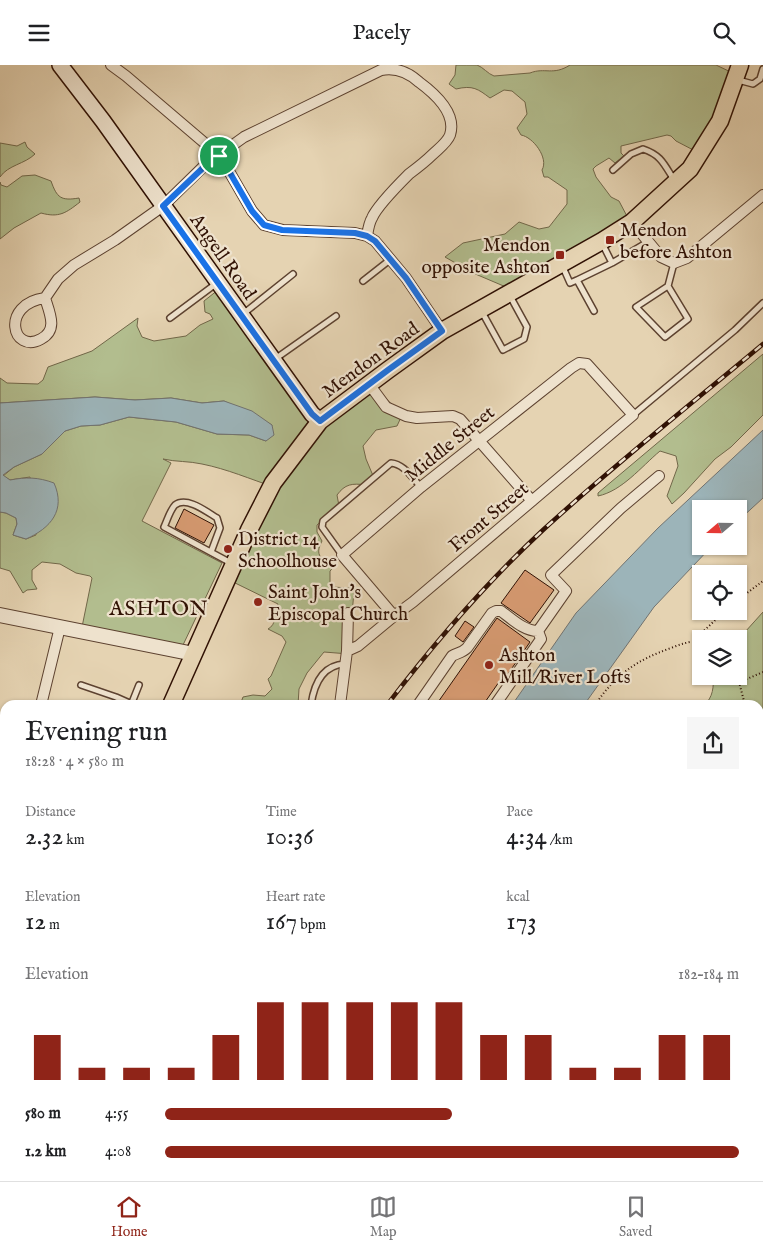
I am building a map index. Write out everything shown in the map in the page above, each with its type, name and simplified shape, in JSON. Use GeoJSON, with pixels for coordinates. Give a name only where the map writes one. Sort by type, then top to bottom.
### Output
{"type":"FeatureCollection","features":[{"type":"Feature","properties":{"kind":"main road","name":"Angell Road"},"geometry":{"type":"LineString","coordinates":[[60,65],[93,107],[312,414],[320,421]]}},
{"type":"Feature","properties":{"kind":"main road","name":"Mendon Road"},"geometry":{"type":"LineString","coordinates":[[173,700],[273,483],[320,421],[442,331],[602,241],[632,222],[690,169],[720,121],[738,72]]}},
{"type":"Feature","properties":{"kind":"street"},"geometry":{"type":"LineString","coordinates":[[111,65],[219,156],[252,211],[264,225],[282,230],[345,232],[367,236],[375,241],[392,259],[442,331]]}},
{"type":"Feature","properties":{"kind":"street"},"geometry":{"type":"LineString","coordinates":[[45,298],[52,328],[47,335],[40,339],[32,343],[25,342],[16,335],[13,326],[14,315],[21,307],[29,302],[45,298],[58,279],[74,265],[115,240],[163,206],[200,170],[244,137],[381,71],[398,67],[414,77],[439,99],[448,114],[451,124],[450,134],[430,157],[407,176],[382,203],[372,218],[367,236]]}},
{"type":"Feature","properties":{"kind":"street"},"geometry":{"type":"LineString","coordinates":[[632,222],[661,257],[674,263],[687,258],[763,195]]}},
{"type":"Feature","properties":{"kind":"street","name":"Middle Street"},"geometry":{"type":"LineString","coordinates":[[342,555],[478,441],[571,368],[582,362],[592,369],[633,415]]}},
{"type":"Feature","properties":{"kind":"street"},"geometry":{"type":"LineString","coordinates":[[369,384],[386,407],[406,416],[417,418],[453,417],[460,419],[532,501]]}},
{"type":"Feature","properties":{"kind":"street","name":"Front Street"},"geometry":{"type":"LineString","coordinates":[[347,651],[358,646],[413,602],[633,415]]}},
{"type":"Feature","properties":{"kind":"street"},"geometry":{"type":"LineString","coordinates":[[538,631],[566,591],[551,575],[621,508],[659,476]]}},
{"type":"Feature","properties":{"kind":"street"},"geometry":{"type":"LineString","coordinates":[[342,555],[394,616]]}},
{"type":"Feature","properties":{"kind":"street"},"geometry":{"type":"LineString","coordinates":[[421,700],[452,656],[462,653],[467,648],[492,613],[501,611],[524,628],[538,631]]}},
{"type":"Feature","properties":{"kind":"street"},"geometry":{"type":"LineString","coordinates":[[341,700],[346,664],[348,613]]}},
{"type":"Feature","properties":{"kind":"street"},"geometry":{"type":"LineString","coordinates":[[0,615],[194,654]]}},
{"type":"Feature","properties":{"kind":"street"},"geometry":{"type":"LineString","coordinates":[[42,700],[60,627]]}},
{"type":"Feature","properties":{"kind":"street"},"geometry":{"type":"LineString","coordinates":[[498,700],[541,639],[538,631]]}},
{"type":"Feature","properties":{"kind":"lane"},"geometry":{"type":"LineString","coordinates":[[738,72],[753,84],[760,79],[763,69]]}},
{"type":"Feature","properties":{"kind":"lane"},"geometry":{"type":"LineString","coordinates":[[613,170],[631,154],[643,149],[661,159],[675,182]]}},
{"type":"Feature","properties":{"kind":"lane"},"geometry":{"type":"LineString","coordinates":[[602,241],[612,263]]}},
{"type":"Feature","properties":{"kind":"lane"},"geometry":{"type":"LineString","coordinates":[[561,263],[570,283],[612,263],[648,242]]}},
{"type":"Feature","properties":{"kind":"lane"},"geometry":{"type":"LineString","coordinates":[[362,281],[392,259]]}},
{"type":"Feature","properties":{"kind":"lane"},"geometry":{"type":"LineString","coordinates":[[668,286],[688,319],[665,337],[636,307],[668,286],[674,263]]}},
{"type":"Feature","properties":{"kind":"lane"},"geometry":{"type":"LineString","coordinates":[[241,315],[293,274]]}},
{"type":"Feature","properties":{"kind":"lane"},"geometry":{"type":"LineString","coordinates":[[577,279],[594,311]]}},
{"type":"Feature","properties":{"kind":"lane"},"geometry":{"type":"LineString","coordinates":[[170,318],[218,283]]}},
{"type":"Feature","properties":{"kind":"lane"},"geometry":{"type":"LineString","coordinates":[[480,309],[503,350],[524,339],[526,327],[508,293]]}},
{"type":"Feature","properties":{"kind":"lane"},"geometry":{"type":"LineString","coordinates":[[633,415],[763,303]]}},
{"type":"Feature","properties":{"kind":"lane"},"geometry":{"type":"LineString","coordinates":[[273,360],[336,316]]}},
{"type":"Feature","properties":{"kind":"lane"},"geometry":{"type":"LineString","coordinates":[[342,555],[322,527],[323,521],[391,463],[398,463],[421,487]]}},
{"type":"Feature","properties":{"kind":"lane"},"geometry":{"type":"LineString","coordinates":[[211,552],[220,528],[217,517],[189,503],[181,503],[174,506],[164,527],[234,565]]}},
{"type":"Feature","properties":{"kind":"lane"},"geometry":{"type":"LineString","coordinates":[[312,700],[319,680],[325,671],[336,665],[346,664]]}},
{"type":"Feature","properties":{"kind":"lane"},"geometry":{"type":"LineString","coordinates":[[81,685],[119,700]]}},
{"type":"Feature","properties":{"kind":"lane"},"geometry":{"type":"LineString","coordinates":[[134,700],[139,685]]}},
{"type":"Feature","properties":{"kind":"path"},"geometry":{"type":"LineString","coordinates":[[747,593],[763,581]]}},
{"type":"Feature","properties":{"kind":"path"},"geometry":{"type":"LineString","coordinates":[[704,630],[715,620]]}},
{"type":"Feature","properties":{"kind":"path"},"geometry":{"type":"LineString","coordinates":[[600,700],[616,678],[636,662],[692,641]]}},
{"type":"Feature","properties":{"kind":"path"},"geometry":{"type":"LineString","coordinates":[[747,679],[763,672]]}},
{"type":"Feature","properties":{"kind":"path"},"geometry":{"type":"LineString","coordinates":[[739,685],[744,700]]}},
{"type":"Feature","properties":{"kind":"green space"},"geometry":{"type":"Polygon","coordinates":[[[456,65],[477,65],[494,76],[535,71],[554,71],[570,65],[716,65],[737,75],[699,153],[667,135],[621,146],[621,153],[624,156],[615,163],[609,158],[596,166],[593,169],[596,177],[611,197],[619,201],[629,220],[513,290],[473,273],[445,257],[463,243],[505,234],[519,222],[539,229],[549,227],[567,204],[567,190],[548,177],[544,177],[542,154],[535,144],[521,135],[517,128],[527,114],[525,102],[512,91],[504,90],[490,98],[475,89],[467,87],[456,89],[449,84],[455,75],[456,65]]]}},
{"type":"Feature","properties":{"kind":"green space"},"geometry":{"type":"Polygon","coordinates":[[[25,142],[27,147],[35,154],[7,170],[0,177],[0,143],[17,146],[25,142]]]}},
{"type":"Feature","properties":{"kind":"green space"},"geometry":{"type":"Polygon","coordinates":[[[35,175],[51,181],[60,197],[68,199],[79,198],[80,202],[58,215],[41,213],[14,228],[0,239],[0,182],[1,185],[7,187],[22,176],[35,175]]]}},
{"type":"Feature","properties":{"kind":"green space"},"geometry":{"type":"Polygon","coordinates":[[[223,286],[317,422],[375,382],[387,399],[403,413],[397,426],[376,430],[363,446],[374,478],[366,485],[353,484],[346,486],[337,495],[339,506],[317,525],[317,532],[322,541],[319,554],[332,569],[330,571],[330,587],[352,588],[354,590],[349,654],[324,652],[307,673],[299,689],[298,700],[242,700],[243,697],[253,695],[265,696],[272,689],[268,679],[286,642],[282,636],[268,629],[274,622],[278,604],[229,580],[274,487],[211,466],[163,459],[171,463],[142,521],[222,563],[183,645],[82,627],[92,578],[90,576],[76,573],[60,564],[42,562],[32,570],[32,580],[37,589],[27,590],[23,593],[10,571],[0,568],[0,512],[16,518],[17,524],[13,535],[26,539],[36,535],[30,477],[10,480],[3,476],[14,467],[42,454],[65,431],[81,426],[100,425],[129,417],[176,422],[217,434],[249,435],[266,441],[272,425],[224,401],[202,403],[171,398],[135,400],[95,397],[0,403],[0,378],[7,383],[38,384],[43,380],[48,367],[92,351],[138,318],[137,326],[142,337],[154,341],[186,336],[200,325],[213,319],[210,314],[205,312],[204,301],[223,286]]]}},
{"type":"Feature","properties":{"kind":"green space"},"geometry":{"type":"Polygon","coordinates":[[[763,354],[763,415],[731,447],[715,459],[672,504],[667,496],[678,466],[676,456],[660,451],[623,484],[598,496],[598,493],[763,354]]]}},
{"type":"Feature","properties":{"kind":"green space"},"geometry":{"type":"Polygon","coordinates":[[[763,612],[763,700],[708,700],[713,685],[747,685],[747,630],[763,612]]]}},
{"type":"Feature","properties":{"kind":"water"},"geometry":{"type":"Polygon","coordinates":[[[95,397],[135,400],[171,398],[202,403],[224,401],[252,411],[272,425],[274,435],[266,441],[249,435],[217,434],[176,422],[129,417],[100,425],[81,426],[65,431],[42,454],[14,467],[3,475],[10,480],[32,478],[54,483],[57,493],[57,510],[49,524],[35,535],[26,539],[13,535],[17,524],[16,518],[0,512],[0,403],[95,397]]]}},
{"type":"Feature","properties":{"kind":"water"},"geometry":{"type":"Polygon","coordinates":[[[763,430],[763,498],[748,512],[748,500],[692,500],[692,555],[703,555],[654,607],[588,700],[515,700],[576,613],[658,528],[763,430]]]}},
{"type":"Feature","properties":{"kind":"building"},"geometry":{"type":"Polygon","coordinates":[[[184,509],[214,525],[204,543],[175,528],[184,509]]]}},
{"type":"Feature","properties":{"kind":"building","name":"Ashton Mill/River Lofts"},"geometry":{"type":"Polygon","coordinates":[[[525,570],[554,590],[530,623],[501,603],[525,570]]]}},
{"type":"Feature","properties":{"kind":"building","name":"Ashton Mill/River Lofts"},"geometry":{"type":"Polygon","coordinates":[[[497,618],[530,642],[501,684],[499,682],[486,700],[440,700],[497,618]]]}},
{"type":"Feature","properties":{"kind":"building"},"geometry":{"type":"Polygon","coordinates":[[[465,621],[474,627],[463,642],[455,636],[465,621]]]}},
{"type":"Feature","properties":{"kind":"railway"},"geometry":{"type":"LineString","coordinates":[[391,700],[462,614],[522,550],[597,482],[763,344]]}},
{"type":"Feature","properties":{"kind":"place","name":"Mendon before Ashton"},"geometry":{"type":"Point","coordinates":[610,240]}},
{"type":"Feature","properties":{"kind":"place","name":"Mendon opposite Ashton"},"geometry":{"type":"Point","coordinates":[560,255]}},
{"type":"Feature","properties":{"kind":"place","name":"District 14 Schoolhouse"},"geometry":{"type":"Point","coordinates":[228,549]}},
{"type":"Feature","properties":{"kind":"place","name":"Saint John's Episcopal Church"},"geometry":{"type":"Point","coordinates":[258,602]}},
{"type":"Feature","properties":{"kind":"place","name":"Ashton Mill/River Lofts"},"geometry":{"type":"Point","coordinates":[489,665]}},
{"type":"Feature","properties":{"kind":"district","name":"ASHTON"},"geometry":{"type":"Point","coordinates":[159,608]}},
{"type":"Feature","properties":{"kind":"route"},"geometry":{"type":"LineString","coordinates":[[219,156],[252,211],[259,221],[267,227],[282,230],[355,233],[367,236],[375,241],[383,248],[406,278],[442,331],[320,421],[312,414],[163,206],[188,181],[219,156]]}}]}
